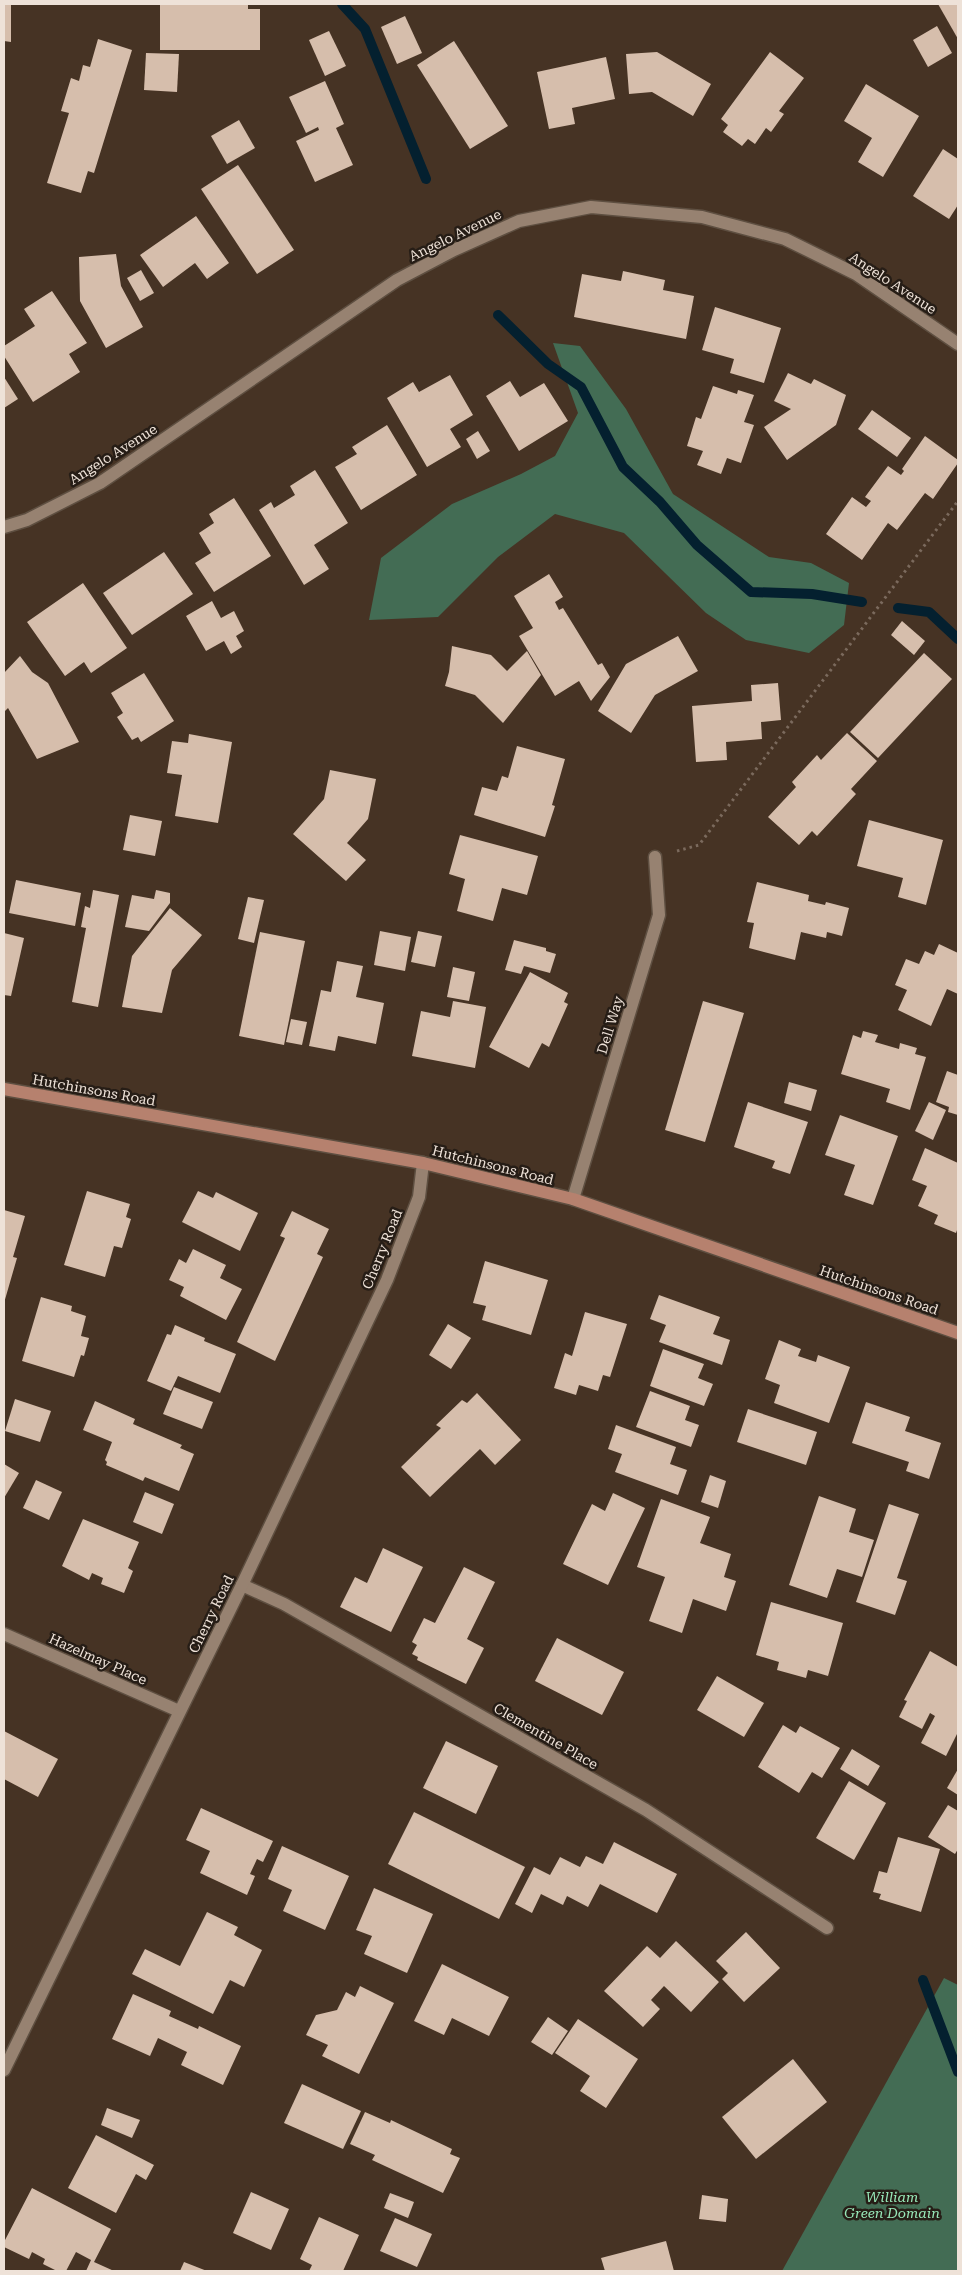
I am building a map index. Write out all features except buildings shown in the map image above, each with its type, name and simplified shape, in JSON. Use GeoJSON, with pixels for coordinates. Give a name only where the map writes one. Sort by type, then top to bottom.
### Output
{"type":"FeatureCollection","features":[{"type":"Feature","properties":{"kind":"street","name":"Angelo Avenue"},"geometry":{"type":"LineString","coordinates":[[4,527],[27,520],[100,483],[398,280],[454,250],[519,221],[592,207],[702,217],[784,239],[856,274],[958,344]]}},
{"type":"Feature","properties":{"kind":"street","name":"Dell Way"},"geometry":{"type":"LineString","coordinates":[[573,1200],[659,915],[655,857]]}},
{"type":"Feature","properties":{"kind":"street","name":"Hutchinsons Road"},"geometry":{"type":"LineString","coordinates":[[4,1089],[424,1163],[573,1200],[958,1333]]}},
{"type":"Feature","properties":{"kind":"street","name":"Cherry Road"},"geometry":{"type":"LineString","coordinates":[[4,2070],[242,1585],[387,1280],[419,1197],[424,1163]]}},
{"type":"Feature","properties":{"kind":"street","name":"Clementine Place"},"geometry":{"type":"LineString","coordinates":[[242,1585],[284,1604],[646,1810],[827,1928]]}},
{"type":"Feature","properties":{"kind":"street","name":"Hazelmay Place"},"geometry":{"type":"LineString","coordinates":[[4,1634],[179,1711]]}},
{"type":"Feature","properties":{"kind":"path"},"geometry":{"type":"LineString","coordinates":[[655,857],[699,845],[958,501]]}},
{"type":"Feature","properties":{"kind":"green space"},"geometry":{"type":"Polygon","coordinates":[[[553,343],[580,346],[626,409],[673,494],[769,557],[811,563],[849,583],[844,625],[809,653],[746,640],[706,613],[624,533],[555,514],[498,557],[438,617],[369,620],[381,558],[452,504],[521,474],[555,456],[578,413],[553,343]]]}},
{"type":"Feature","properties":{"kind":"green space","name":"William Green Domain"},"geometry":{"type":"Polygon","coordinates":[[[944,1978],[958,1985],[958,2271],[782,2271],[944,1978]]]}},
{"type":"Feature","properties":{"kind":"waterway"},"geometry":{"type":"LineString","coordinates":[[342,4],[365,29],[426,179]]}},
{"type":"Feature","properties":{"kind":"waterway"},"geometry":{"type":"LineString","coordinates":[[498,315],[548,364],[581,387],[623,467],[660,502],[697,545],[751,592],[812,594],[862,602]]}},
{"type":"Feature","properties":{"kind":"waterway"},"geometry":{"type":"LineString","coordinates":[[898,608],[929,612],[958,639]]}},
{"type":"Feature","properties":{"kind":"waterway"},"geometry":{"type":"LineString","coordinates":[[923,1980],[958,2072]]}}]}
